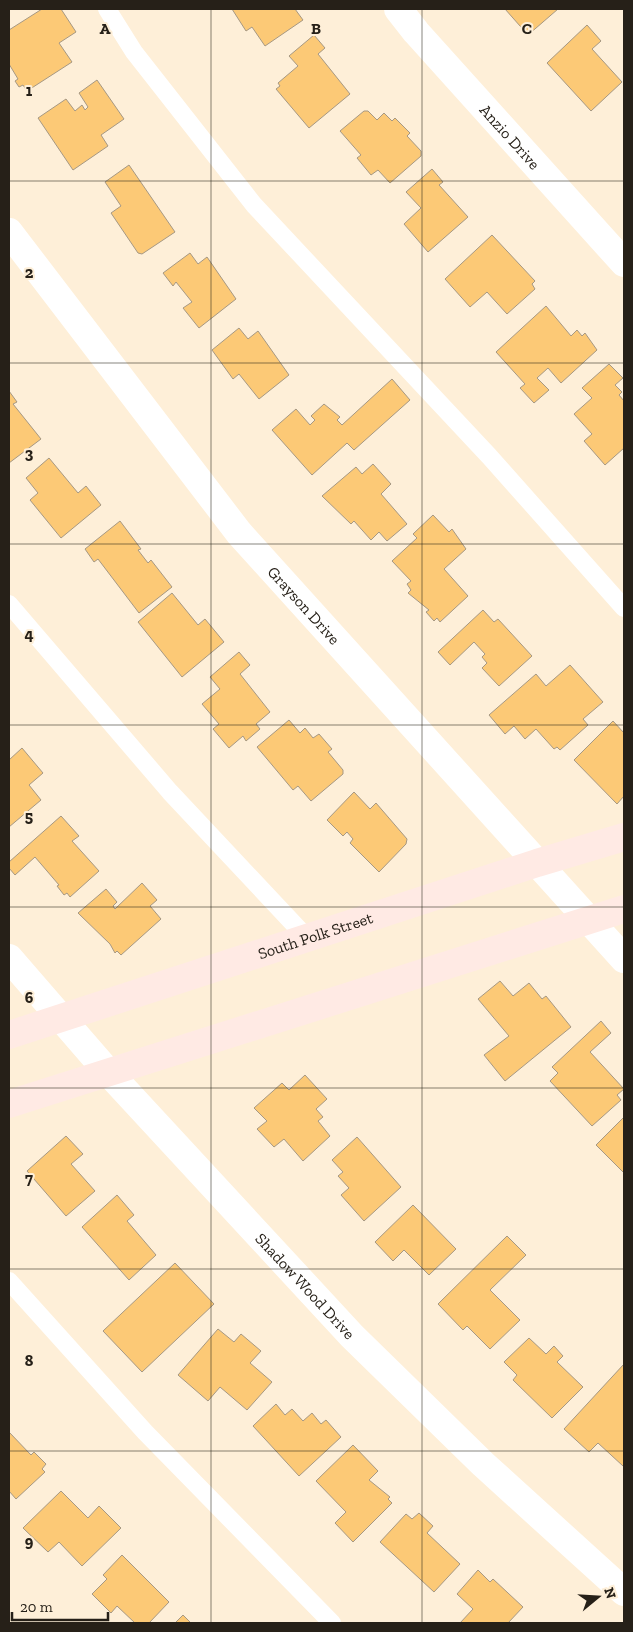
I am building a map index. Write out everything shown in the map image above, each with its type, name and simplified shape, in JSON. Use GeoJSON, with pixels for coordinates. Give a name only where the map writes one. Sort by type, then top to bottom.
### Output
{"type":"FeatureCollection","features":[{"type":"Feature","properties":{"kind":"main road","name":"South Polk Street"},"geometry":{"type":"LineString","coordinates":[[9,1035],[537,863],[624,837]]}},
{"type":"Feature","properties":{"kind":"main road"},"geometry":{"type":"LineString","coordinates":[[9,1104],[107,1071],[624,909]]}},
{"type":"Feature","properties":{"kind":"street","name":"Anzio Drive"},"geometry":{"type":"LineString","coordinates":[[398,9],[416,32],[624,263]]}},
{"type":"Feature","properties":{"kind":"street","name":"Grayson Drive"},"geometry":{"type":"LineString","coordinates":[[9,232],[239,533],[452,766],[588,921],[624,959]]}},
{"type":"Feature","properties":{"kind":"street","name":"Shadow Wood Drive"},"geometry":{"type":"LineString","coordinates":[[9,958],[107,1071],[352,1336],[483,1464],[624,1592]]}},
{"type":"Feature","properties":{"kind":"lane"},"geometry":{"type":"LineString","coordinates":[[107,9],[134,52],[254,205],[489,456],[624,608]]}},
{"type":"Feature","properties":{"kind":"lane"},"geometry":{"type":"LineString","coordinates":[[9,604],[170,792],[307,938]]}},
{"type":"Feature","properties":{"kind":"lane"},"geometry":{"type":"LineString","coordinates":[[9,1281],[145,1432],[332,1623]]}},
{"type":"Feature","properties":{"kind":"building"},"geometry":{"type":"Polygon","coordinates":[[[42,9],[61,9],[76,32],[59,43],[72,62],[27,91],[23,85],[19,87],[15,81],[18,79],[9,64],[9,30],[42,9]]]}},
{"type":"Feature","properties":{"kind":"building"},"geometry":{"type":"Polygon","coordinates":[[[232,9],[295,9],[303,20],[265,46],[252,27],[246,31],[232,9]]]}},
{"type":"Feature","properties":{"kind":"building"},"geometry":{"type":"Polygon","coordinates":[[[505,9],[558,9],[528,35],[505,9]]]}},
{"type":"Feature","properties":{"kind":"building"},"geometry":{"type":"Polygon","coordinates":[[[587,25],[601,41],[592,49],[622,82],[591,111],[547,63],[587,25]]]}},
{"type":"Feature","properties":{"kind":"building"},"geometry":{"type":"Polygon","coordinates":[[[314,35],[325,48],[318,54],[350,94],[309,128],[276,89],[280,86],[278,83],[298,66],[289,56],[314,35]]]}},
{"type":"Feature","properties":{"kind":"building"},"geometry":{"type":"Polygon","coordinates":[[[97,80],[124,119],[101,135],[108,146],[73,170],[38,118],[66,99],[75,111],[82,105],[85,110],[88,107],[79,93],[97,80]]]}},
{"type":"Feature","properties":{"kind":"building"},"geometry":{"type":"Polygon","coordinates":[[[364,111],[368,111],[377,120],[384,113],[392,121],[395,118],[410,133],[407,136],[421,151],[421,156],[390,183],[378,170],[371,175],[357,158],[361,155],[340,131],[364,111]]]}},
{"type":"Feature","properties":{"kind":"building"},"geometry":{"type":"Polygon","coordinates":[[[129,165],[175,232],[142,254],[138,253],[111,213],[121,206],[105,182],[129,165]]]}},
{"type":"Feature","properties":{"kind":"building"},"geometry":{"type":"Polygon","coordinates":[[[432,169],[443,182],[439,185],[468,217],[428,252],[404,224],[421,208],[406,192],[432,169]]]}},
{"type":"Feature","properties":{"kind":"building"},"geometry":{"type":"Polygon","coordinates":[[[492,235],[535,281],[532,284],[535,289],[507,314],[487,292],[470,307],[445,279],[492,235]]]}},
{"type":"Feature","properties":{"kind":"building"},"geometry":{"type":"Polygon","coordinates":[[[190,253],[198,264],[207,257],[236,299],[199,328],[183,308],[192,302],[176,282],[173,286],[163,273],[190,253]]]}},
{"type":"Feature","properties":{"kind":"building"},"geometry":{"type":"Polygon","coordinates":[[[546,306],[571,336],[577,330],[582,336],[585,333],[597,350],[561,383],[548,368],[537,378],[549,390],[534,403],[520,388],[525,384],[496,352],[546,306]]]}},
{"type":"Feature","properties":{"kind":"building"},"geometry":{"type":"Polygon","coordinates":[[[239,328],[248,339],[258,331],[289,375],[259,399],[239,374],[233,379],[212,350],[239,328]]]}},
{"type":"Feature","properties":{"kind":"building"},"geometry":{"type":"Polygon","coordinates":[[[609,364],[623,378],[615,385],[622,392],[619,395],[624,401],[624,448],[605,465],[584,441],[592,434],[574,414],[592,398],[582,388],[609,364]]]}},
{"type":"Feature","properties":{"kind":"building"},"geometry":{"type":"Polygon","coordinates":[[[392,379],[410,400],[354,450],[347,443],[312,475],[272,430],[296,409],[310,425],[315,420],[311,416],[324,404],[340,417],[337,420],[342,425],[392,379]]]}},
{"type":"Feature","properties":{"kind":"building"},"geometry":{"type":"Polygon","coordinates":[[[9,391],[17,402],[13,404],[41,439],[9,463],[9,391]]]}},
{"type":"Feature","properties":{"kind":"building"},"geometry":{"type":"Polygon","coordinates":[[[49,458],[78,493],[86,486],[101,505],[61,538],[30,500],[38,493],[26,478],[49,458]]]}},
{"type":"Feature","properties":{"kind":"building"},"geometry":{"type":"Polygon","coordinates":[[[373,464],[391,484],[381,494],[407,524],[387,541],[379,532],[371,540],[354,521],[351,524],[322,496],[356,467],[362,474],[373,464]]]}},
{"type":"Feature","properties":{"kind":"building"},"geometry":{"type":"Polygon","coordinates":[[[433,515],[449,532],[452,529],[466,549],[444,569],[468,596],[440,622],[437,618],[434,621],[426,612],[429,610],[408,593],[411,590],[407,584],[411,581],[392,561],[417,538],[413,534],[433,515]]]}},
{"type":"Feature","properties":{"kind":"building"},"geometry":{"type":"Polygon","coordinates":[[[120,521],[141,549],[138,550],[148,563],[151,560],[172,587],[139,613],[98,559],[94,562],[85,549],[120,521]]]}},
{"type":"Feature","properties":{"kind":"building"},"geometry":{"type":"Polygon","coordinates":[[[172,593],[198,625],[205,619],[224,642],[182,677],[138,622],[172,593]]]}},
{"type":"Feature","properties":{"kind":"building"},"geometry":{"type":"Polygon","coordinates":[[[483,610],[494,622],[498,619],[532,656],[499,686],[482,668],[487,663],[482,657],[485,654],[474,642],[450,665],[438,652],[483,610]]]}},
{"type":"Feature","properties":{"kind":"building"},"geometry":{"type":"Polygon","coordinates":[[[239,652],[250,665],[240,674],[270,712],[256,724],[260,729],[246,741],[243,736],[229,748],[213,729],[219,724],[202,704],[220,689],[210,677],[239,652]]]}},
{"type":"Feature","properties":{"kind":"building"},"geometry":{"type":"Polygon","coordinates":[[[570,665],[603,702],[583,719],[588,725],[560,750],[557,747],[554,749],[536,729],[525,739],[514,726],[505,734],[489,715],[536,674],[546,686],[570,665]]]}},
{"type":"Feature","properties":{"kind":"building"},"geometry":{"type":"Polygon","coordinates":[[[289,720],[300,733],[305,728],[313,738],[319,734],[332,749],[328,752],[343,770],[343,774],[311,801],[298,786],[293,790],[257,747],[289,720]]]}},
{"type":"Feature","properties":{"kind":"building"},"geometry":{"type":"Polygon","coordinates":[[[613,721],[624,733],[624,796],[617,804],[574,760],[613,721]]]}},
{"type":"Feature","properties":{"kind":"building"},"geometry":{"type":"Polygon","coordinates":[[[22,748],[43,773],[29,785],[41,800],[9,827],[9,760],[22,748]]]}},
{"type":"Feature","properties":{"kind":"building"},"geometry":{"type":"Polygon","coordinates":[[[354,792],[370,809],[376,803],[407,839],[406,844],[379,872],[350,843],[353,839],[347,832],[343,836],[327,820],[354,792]]]}},
{"type":"Feature","properties":{"kind":"building"},"geometry":{"type":"Polygon","coordinates":[[[61,816],[79,836],[72,841],[99,871],[70,897],[67,893],[64,895],[57,886],[59,885],[35,857],[15,875],[9,868],[9,862],[61,816]]]}},
{"type":"Feature","properties":{"kind":"building"},"geometry":{"type":"Polygon","coordinates":[[[142,883],[157,900],[150,906],[161,919],[121,955],[117,951],[115,953],[110,944],[78,913],[106,889],[117,902],[113,906],[115,909],[142,883]]]}},
{"type":"Feature","properties":{"kind":"building"},"geometry":{"type":"Polygon","coordinates":[[[500,981],[513,996],[529,983],[542,999],[546,996],[571,1027],[505,1081],[484,1055],[509,1036],[478,999],[500,981]]]}},
{"type":"Feature","properties":{"kind":"building"},"geometry":{"type":"Polygon","coordinates":[[[601,1021],[611,1033],[590,1052],[624,1089],[617,1095],[621,1100],[592,1126],[550,1081],[558,1073],[552,1067],[601,1021]]]}},
{"type":"Feature","properties":{"kind":"building"},"geometry":{"type":"Polygon","coordinates":[[[305,1075],[327,1099],[316,1109],[323,1117],[318,1121],[330,1136],[303,1161],[284,1139],[274,1147],[257,1129],[267,1121],[254,1108],[282,1083],[289,1090],[305,1075]]]}},
{"type":"Feature","properties":{"kind":"building"},"geometry":{"type":"Polygon","coordinates":[[[624,1117],[624,1173],[596,1145],[624,1117]]]}},
{"type":"Feature","properties":{"kind":"building"},"geometry":{"type":"Polygon","coordinates":[[[66,1136],[83,1154],[71,1164],[95,1191],[66,1216],[27,1171],[66,1136]]]}},
{"type":"Feature","properties":{"kind":"building"},"geometry":{"type":"Polygon","coordinates":[[[357,1137],[401,1187],[364,1221],[341,1195],[349,1188],[338,1176],[343,1172],[332,1160],[357,1137]]]}},
{"type":"Feature","properties":{"kind":"building"},"geometry":{"type":"Polygon","coordinates":[[[117,1195],[134,1215],[127,1221],[156,1255],[129,1280],[82,1227],[117,1195]]]}},
{"type":"Feature","properties":{"kind":"building"},"geometry":{"type":"Polygon","coordinates":[[[413,1205],[456,1249],[429,1275],[404,1250],[393,1261],[375,1242],[413,1205]]]}},
{"type":"Feature","properties":{"kind":"building"},"geometry":{"type":"Polygon","coordinates":[[[507,1236],[526,1255],[490,1290],[520,1320],[490,1349],[467,1326],[463,1330],[438,1304],[507,1236]]]}},
{"type":"Feature","properties":{"kind":"building"},"geometry":{"type":"Polygon","coordinates":[[[175,1263],[214,1304],[142,1372],[103,1331],[175,1263]]]}},
{"type":"Feature","properties":{"kind":"building"},"geometry":{"type":"Polygon","coordinates":[[[218,1329],[234,1342],[241,1334],[261,1351],[250,1363],[272,1382],[247,1410],[220,1387],[208,1401],[178,1375],[218,1329]]]}},
{"type":"Feature","properties":{"kind":"building"},"geometry":{"type":"Polygon","coordinates":[[[529,1338],[546,1354],[554,1346],[563,1356],[557,1362],[583,1387],[552,1418],[513,1380],[517,1375],[504,1362],[529,1338]]]}},
{"type":"Feature","properties":{"kind":"building"},"geometry":{"type":"Polygon","coordinates":[[[624,1364],[623,1466],[598,1443],[589,1452],[564,1429],[624,1364]]]}},
{"type":"Feature","properties":{"kind":"building"},"geometry":{"type":"Polygon","coordinates":[[[276,1404],[285,1415],[292,1409],[303,1421],[312,1413],[321,1424],[326,1420],[341,1437],[299,1476],[253,1426],[276,1404]]]}},
{"type":"Feature","properties":{"kind":"building"},"geometry":{"type":"Polygon","coordinates":[[[9,1432],[31,1455],[34,1452],[46,1464],[42,1469],[45,1472],[16,1499],[9,1491],[9,1432]]]}},
{"type":"Feature","properties":{"kind":"building"},"geometry":{"type":"Polygon","coordinates":[[[353,1445],[378,1471],[369,1480],[390,1497],[388,1499],[392,1503],[353,1542],[335,1523],[346,1512],[316,1481],[353,1445]]]}},
{"type":"Feature","properties":{"kind":"building"},"geometry":{"type":"Polygon","coordinates":[[[61,1491],[88,1518],[99,1506],[121,1528],[82,1566],[59,1542],[48,1552],[23,1528],[61,1491]]]}},
{"type":"Feature","properties":{"kind":"building"},"geometry":{"type":"Polygon","coordinates":[[[419,1513],[433,1526],[427,1533],[460,1564],[434,1592],[380,1542],[406,1514],[412,1519],[419,1513]]]}},
{"type":"Feature","properties":{"kind":"building"},"geometry":{"type":"Polygon","coordinates":[[[122,1555],[169,1602],[149,1623],[135,1623],[117,1606],[111,1613],[92,1594],[107,1579],[103,1575],[122,1555]]]}},
{"type":"Feature","properties":{"kind":"building"},"geometry":{"type":"Polygon","coordinates":[[[478,1570],[490,1582],[493,1579],[523,1607],[508,1623],[460,1623],[473,1609],[457,1594],[478,1570]]]}},
{"type":"Feature","properties":{"kind":"building"},"geometry":{"type":"Polygon","coordinates":[[[183,1615],[191,1623],[175,1623],[183,1615]]]}}]}
